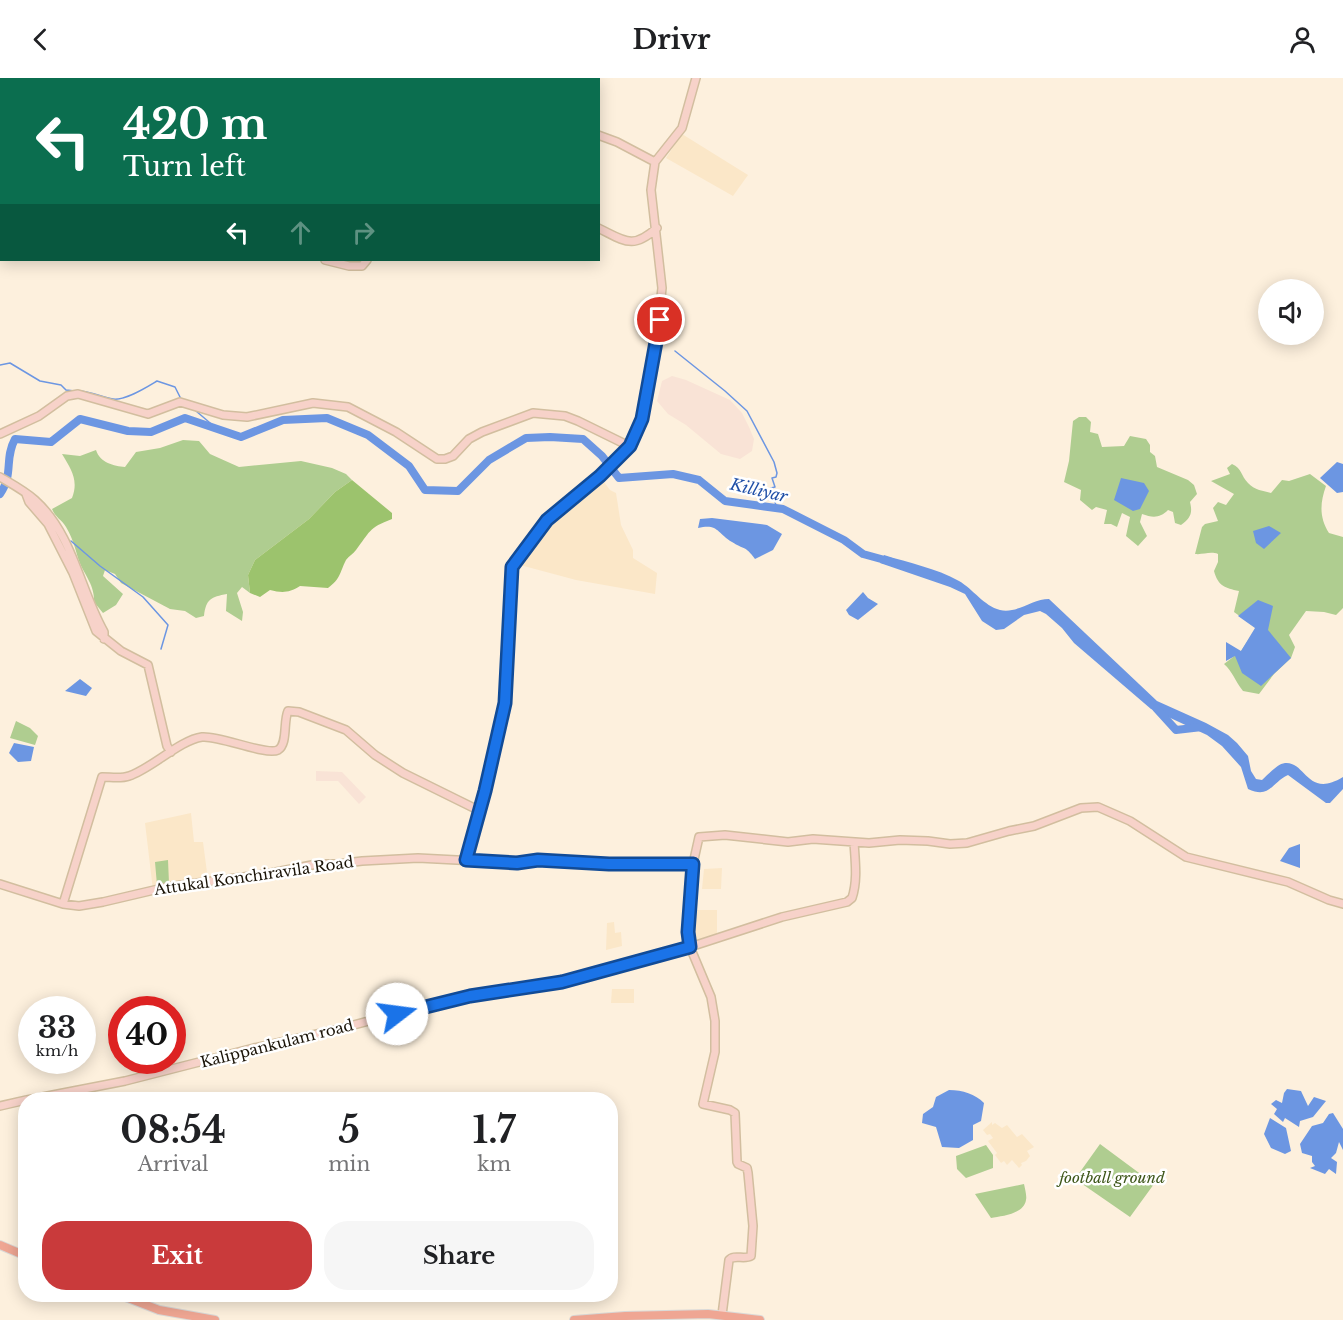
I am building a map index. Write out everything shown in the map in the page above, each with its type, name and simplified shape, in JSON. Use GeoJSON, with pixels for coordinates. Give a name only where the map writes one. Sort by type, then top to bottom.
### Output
{"type":"FeatureCollection","features":[{"type":"Feature","properties":{"kind":"main road"},"geometry":{"type":"LineString","coordinates":[[0,1245],[18,1253]]}},
{"type":"Feature","properties":{"kind":"main road"},"geometry":{"type":"LineString","coordinates":[[135,1302],[159,1310],[215,1320]]}},
{"type":"Feature","properties":{"kind":"main road"},"geometry":{"type":"LineString","coordinates":[[574,1320],[674,1314],[722,1315],[760,1320]]}},
{"type":"Feature","properties":{"kind":"street"},"geometry":{"type":"LineString","coordinates":[[466,860],[505,703],[512,567],[547,520],[603,473],[630,446],[642,419],[654,360],[661,308],[662,288],[657,228],[651,190],[655,162],[682,128],[696,78]]}},
{"type":"Feature","properties":{"kind":"street"},"geometry":{"type":"LineString","coordinates":[[600,136],[655,162]]}},
{"type":"Feature","properties":{"kind":"street"},"geometry":{"type":"LineString","coordinates":[[600,229],[625,241],[634,242],[643,241],[657,228]]}},
{"type":"Feature","properties":{"kind":"street"},"geometry":{"type":"LineString","coordinates":[[330,261],[354,266],[362,266],[366,261]]}},
{"type":"Feature","properties":{"kind":"street"},"geometry":{"type":"LineString","coordinates":[[0,434],[39,416],[67,396],[78,394],[148,414],[180,402],[223,415],[247,417],[313,404],[348,407],[396,432],[437,459],[453,456],[469,439],[482,432],[533,413],[565,416],[630,446]]}},
{"type":"Feature","properties":{"kind":"street"},"geometry":{"type":"LineString","coordinates":[[1,478],[23,492],[48,524],[73,573],[96,631],[121,651],[148,665],[167,746],[171,752]]}},
{"type":"Feature","properties":{"kind":"street"},"geometry":{"type":"LineString","coordinates":[[63,904],[102,777],[128,777],[171,752],[203,737],[274,752],[283,745],[284,722],[288,711],[299,712],[346,730],[375,755],[403,773],[480,811]]}},
{"type":"Feature","properties":{"kind":"street"},"geometry":{"type":"LineString","coordinates":[[722,1315],[729,1260],[734,1257],[751,1256],[753,1226],[747,1168],[737,1162],[735,1113],[703,1104],[715,1052],[715,1021],[711,997],[690,947],[688,932],[693,864],[699,837],[707,835],[788,842],[813,839],[885,843],[900,840],[967,843],[1035,826],[1081,808],[1098,807],[1130,821],[1186,857],[1288,882],[1343,904]]}},
{"type":"Feature","properties":{"kind":"street","name":"Kalippankulam road"},"geometry":{"type":"LineString","coordinates":[[68,1092],[125,1081],[447,1000],[568,981],[850,900],[854,895],[855,882],[854,842]]}},
{"type":"Feature","properties":{"kind":"street","name":"Attukal Konchiravila Road"},"geometry":{"type":"LineString","coordinates":[[0,884],[63,904],[79,906],[103,903],[167,887],[266,874],[317,864],[418,858],[517,863],[538,860],[609,864],[693,864]]}},
{"type":"Feature","properties":{"kind":"street","name":"Kalippankulam road"},"geometry":{"type":"LineString","coordinates":[[0,1106],[18,1102]]}},
{"type":"Feature","properties":{"kind":"shaded area"},"geometry":{"type":"Polygon","coordinates":[[[682,134],[748,175],[733,196],[666,158],[682,134]]]}},
{"type":"Feature","properties":{"kind":"shaded area"},"geometry":{"type":"Polygon","coordinates":[[[672,376],[730,400],[742,413],[749,427],[754,439],[752,451],[740,459],[721,454],[686,425],[668,414],[657,401],[662,381],[672,376]]]}},
{"type":"Feature","properties":{"kind":"shaded area"},"geometry":{"type":"Polygon","coordinates":[[[601,478],[610,490],[616,493],[621,525],[633,550],[633,558],[657,573],[655,594],[576,580],[520,565],[551,520],[601,478]]]}},
{"type":"Feature","properties":{"kind":"shaded area"},"geometry":{"type":"Polygon","coordinates":[[[316,771],[342,772],[366,797],[359,804],[338,781],[316,781],[316,771]]]}},
{"type":"Feature","properties":{"kind":"shaded area"},"geometry":{"type":"Polygon","coordinates":[[[191,813],[194,842],[203,842],[208,880],[153,890],[145,823],[191,813]]]}},
{"type":"Feature","properties":{"kind":"shaded area"},"geometry":{"type":"Polygon","coordinates":[[[722,868],[721,889],[702,889],[704,869],[722,868]]]}},
{"type":"Feature","properties":{"kind":"shaded area"},"geometry":{"type":"Polygon","coordinates":[[[691,910],[717,910],[717,938],[692,944],[691,910]]]}},
{"type":"Feature","properties":{"kind":"shaded area"},"geometry":{"type":"Polygon","coordinates":[[[614,922],[615,933],[621,932],[622,946],[606,950],[607,923],[614,922]]]}},
{"type":"Feature","properties":{"kind":"shaded area"},"geometry":{"type":"Polygon","coordinates":[[[612,989],[634,989],[634,1003],[611,1003],[612,989]]]}},
{"type":"Feature","properties":{"kind":"shaded area"},"geometry":{"type":"Polygon","coordinates":[[[992,1122],[992,1125],[995,1123],[1002,1128],[1007,1125],[1017,1137],[1022,1134],[1034,1147],[1027,1151],[1030,1156],[1021,1163],[1019,1168],[1012,1160],[1007,1165],[1004,1161],[1001,1163],[995,1155],[997,1153],[988,1141],[993,1138],[983,1130],[992,1122]]]}},
{"type":"Feature","properties":{"kind":"green space"},"geometry":{"type":"Polygon","coordinates":[[[1079,417],[1086,417],[1091,422],[1090,432],[1098,434],[1102,447],[1124,446],[1130,436],[1146,439],[1150,445],[1150,452],[1155,456],[1157,467],[1188,480],[1194,485],[1197,494],[1190,502],[1191,513],[1187,520],[1181,525],[1175,523],[1173,512],[1168,510],[1156,516],[1142,514],[1140,522],[1147,536],[1138,546],[1126,536],[1130,517],[1122,513],[1117,527],[1104,524],[1107,510],[1096,507],[1092,510],[1080,500],[1081,490],[1064,482],[1069,461],[1073,421],[1079,417]]]}},
{"type":"Feature","properties":{"kind":"green space"},"geometry":{"type":"Polygon","coordinates":[[[183,440],[199,441],[210,454],[239,467],[301,461],[332,468],[346,474],[352,480],[335,492],[309,519],[255,560],[248,575],[250,593],[242,587],[237,593],[243,612],[242,621],[226,611],[227,594],[210,600],[204,616],[196,618],[185,611],[170,609],[121,583],[115,574],[105,570],[103,576],[123,594],[116,605],[103,613],[94,602],[93,590],[80,564],[70,535],[52,509],[72,498],[74,492],[73,475],[62,454],[80,456],[96,450],[104,461],[125,467],[136,452],[160,448],[183,440]]]}},
{"type":"Feature","properties":{"kind":"green space"},"geometry":{"type":"Polygon","coordinates":[[[1232,464],[1238,468],[1250,485],[1271,493],[1282,480],[1289,481],[1310,474],[1326,486],[1322,510],[1323,521],[1329,533],[1343,537],[1343,608],[1336,615],[1306,611],[1289,635],[1295,647],[1291,658],[1274,674],[1259,694],[1243,691],[1224,664],[1241,651],[1256,628],[1234,612],[1239,591],[1226,587],[1218,580],[1214,571],[1218,562],[1218,554],[1195,554],[1202,527],[1218,521],[1213,508],[1218,502],[1226,505],[1234,494],[1211,481],[1230,474],[1227,468],[1232,464]]]}},
{"type":"Feature","properties":{"kind":"green space"},"geometry":{"type":"Polygon","coordinates":[[[352,480],[392,513],[392,519],[370,531],[346,560],[338,578],[328,588],[300,586],[285,592],[270,590],[260,597],[250,593],[248,575],[255,560],[309,519],[335,492],[352,480]]]}},
{"type":"Feature","properties":{"kind":"green space"},"geometry":{"type":"Polygon","coordinates":[[[16,721],[30,728],[38,736],[35,745],[10,738],[16,721]]]}},
{"type":"Feature","properties":{"kind":"green space"},"geometry":{"type":"Polygon","coordinates":[[[168,860],[169,883],[157,885],[155,862],[168,860]]]}},
{"type":"Feature","properties":{"kind":"green space","name":"football ground"},"geometry":{"type":"Polygon","coordinates":[[[1100,1144],[1154,1184],[1130,1217],[1075,1179],[1100,1144]]]}},
{"type":"Feature","properties":{"kind":"green space"},"geometry":{"type":"Polygon","coordinates":[[[986,1145],[993,1155],[993,1168],[966,1178],[957,1169],[956,1156],[986,1145]]]}},
{"type":"Feature","properties":{"kind":"green space"},"geometry":{"type":"Polygon","coordinates":[[[1024,1184],[1026,1200],[1024,1205],[1012,1214],[991,1218],[975,1194],[1024,1184]]]}},
{"type":"Feature","properties":{"kind":"water"},"geometry":{"type":"Polygon","coordinates":[[[1337,462],[1343,464],[1343,492],[1337,493],[1320,478],[1337,462]]]}},
{"type":"Feature","properties":{"kind":"water"},"geometry":{"type":"Polygon","coordinates":[[[1121,478],[1144,483],[1149,491],[1140,509],[1133,511],[1114,500],[1121,478]]]}},
{"type":"Feature","properties":{"kind":"water"},"geometry":{"type":"Polygon","coordinates":[[[712,518],[767,525],[782,534],[773,550],[755,559],[714,528],[698,528],[700,519],[712,518]]]}},
{"type":"Feature","properties":{"kind":"water"},"geometry":{"type":"Polygon","coordinates":[[[1269,526],[1281,533],[1264,549],[1256,543],[1253,531],[1269,526]]]}},
{"type":"Feature","properties":{"kind":"water"},"geometry":{"type":"Polygon","coordinates":[[[884,555],[950,576],[964,584],[989,605],[1000,610],[1012,610],[1049,599],[1157,701],[1228,735],[1248,756],[1251,771],[1256,779],[1262,780],[1276,767],[1285,763],[1298,767],[1308,778],[1322,784],[1331,783],[1343,777],[1343,789],[1330,803],[1326,803],[1288,775],[1266,791],[1255,792],[1248,789],[1241,767],[1222,746],[1207,735],[1151,709],[1074,643],[1046,614],[1040,611],[1024,615],[1004,629],[996,630],[982,621],[965,594],[880,563],[884,555]]]}},
{"type":"Feature","properties":{"kind":"water"},"geometry":{"type":"Polygon","coordinates":[[[863,592],[878,604],[858,620],[849,615],[846,610],[863,592]]]}},
{"type":"Feature","properties":{"kind":"water"},"geometry":{"type":"Polygon","coordinates":[[[1258,600],[1273,606],[1268,630],[1291,658],[1261,686],[1242,673],[1235,656],[1226,661],[1226,642],[1241,651],[1255,628],[1238,616],[1258,600]]]}},
{"type":"Feature","properties":{"kind":"water"},"geometry":{"type":"Polygon","coordinates":[[[80,679],[92,688],[86,696],[65,691],[80,679]]]}},
{"type":"Feature","properties":{"kind":"water"},"geometry":{"type":"Polygon","coordinates":[[[14,743],[34,747],[31,761],[18,762],[9,753],[14,743]]]}},
{"type":"Feature","properties":{"kind":"water"},"geometry":{"type":"Polygon","coordinates":[[[1300,844],[1300,868],[1280,861],[1289,848],[1300,844]]]}},
{"type":"Feature","properties":{"kind":"water"},"geometry":{"type":"Polygon","coordinates":[[[1287,1089],[1301,1091],[1308,1106],[1314,1097],[1326,1101],[1313,1117],[1300,1121],[1299,1127],[1285,1118],[1283,1122],[1274,1114],[1277,1109],[1271,1104],[1276,1100],[1282,1103],[1287,1089]]]}},
{"type":"Feature","properties":{"kind":"water"},"geometry":{"type":"Polygon","coordinates":[[[949,1090],[968,1093],[984,1103],[981,1121],[973,1125],[973,1140],[959,1148],[942,1147],[936,1127],[922,1123],[923,1114],[933,1107],[936,1097],[949,1090]]]}},
{"type":"Feature","properties":{"kind":"water"},"geometry":{"type":"Polygon","coordinates":[[[1333,1113],[1343,1129],[1343,1150],[1339,1142],[1336,1153],[1331,1158],[1337,1162],[1336,1174],[1329,1169],[1325,1174],[1310,1168],[1315,1166],[1312,1156],[1302,1153],[1300,1144],[1312,1126],[1323,1123],[1329,1114],[1333,1113]]]}},
{"type":"Feature","properties":{"kind":"water"},"geometry":{"type":"Polygon","coordinates":[[[1270,1118],[1286,1128],[1291,1151],[1285,1154],[1271,1148],[1264,1134],[1270,1118]]]}},
{"type":"Feature","properties":{"kind":"waterway"},"geometry":{"type":"LineString","coordinates":[[675,351],[747,411],[774,462],[777,473],[776,477],[772,478],[775,487],[771,488],[777,509]]}},
{"type":"Feature","properties":{"kind":"waterway"},"geometry":{"type":"LineString","coordinates":[[0,365],[10,363],[40,381],[61,385],[66,390],[75,391]]}},
{"type":"Feature","properties":{"kind":"waterway"},"geometry":{"type":"LineString","coordinates":[[80,391],[118,399],[136,393],[157,381],[175,387],[181,399]]}},
{"type":"Feature","properties":{"kind":"waterway"},"geometry":{"type":"LineString","coordinates":[[196,411],[216,428]]}},
{"type":"Feature","properties":{"kind":"waterway","name":"Killiyar"},"geometry":{"type":"LineString","coordinates":[[0,494],[7,480],[10,453],[15,439],[51,442],[80,419],[128,431],[151,432],[185,418],[241,437],[283,420],[327,418],[368,435],[409,466],[425,490],[458,491],[489,460],[526,438],[583,439],[602,456],[619,478],[673,474],[699,480],[725,501],[783,509],[844,540],[863,554],[892,562]]}},
{"type":"Feature","properties":{"kind":"waterway"},"geometry":{"type":"LineString","coordinates":[[71,541],[100,566],[143,597],[168,625],[161,649]]}},
{"type":"Feature","properties":{"kind":"waterway","name":"Killiyar"},"geometry":{"type":"LineString","coordinates":[[1156,708],[1176,730],[1202,727]]}},
{"type":"Feature","properties":{"kind":"route"},"geometry":{"type":"LineString","coordinates":[[397,1014],[447,1000],[562,982],[690,947],[688,932],[693,864],[609,864],[538,860],[517,863],[466,860],[485,791],[505,703],[512,567],[547,520],[600,476],[630,446],[642,419],[660,320]]}}]}
